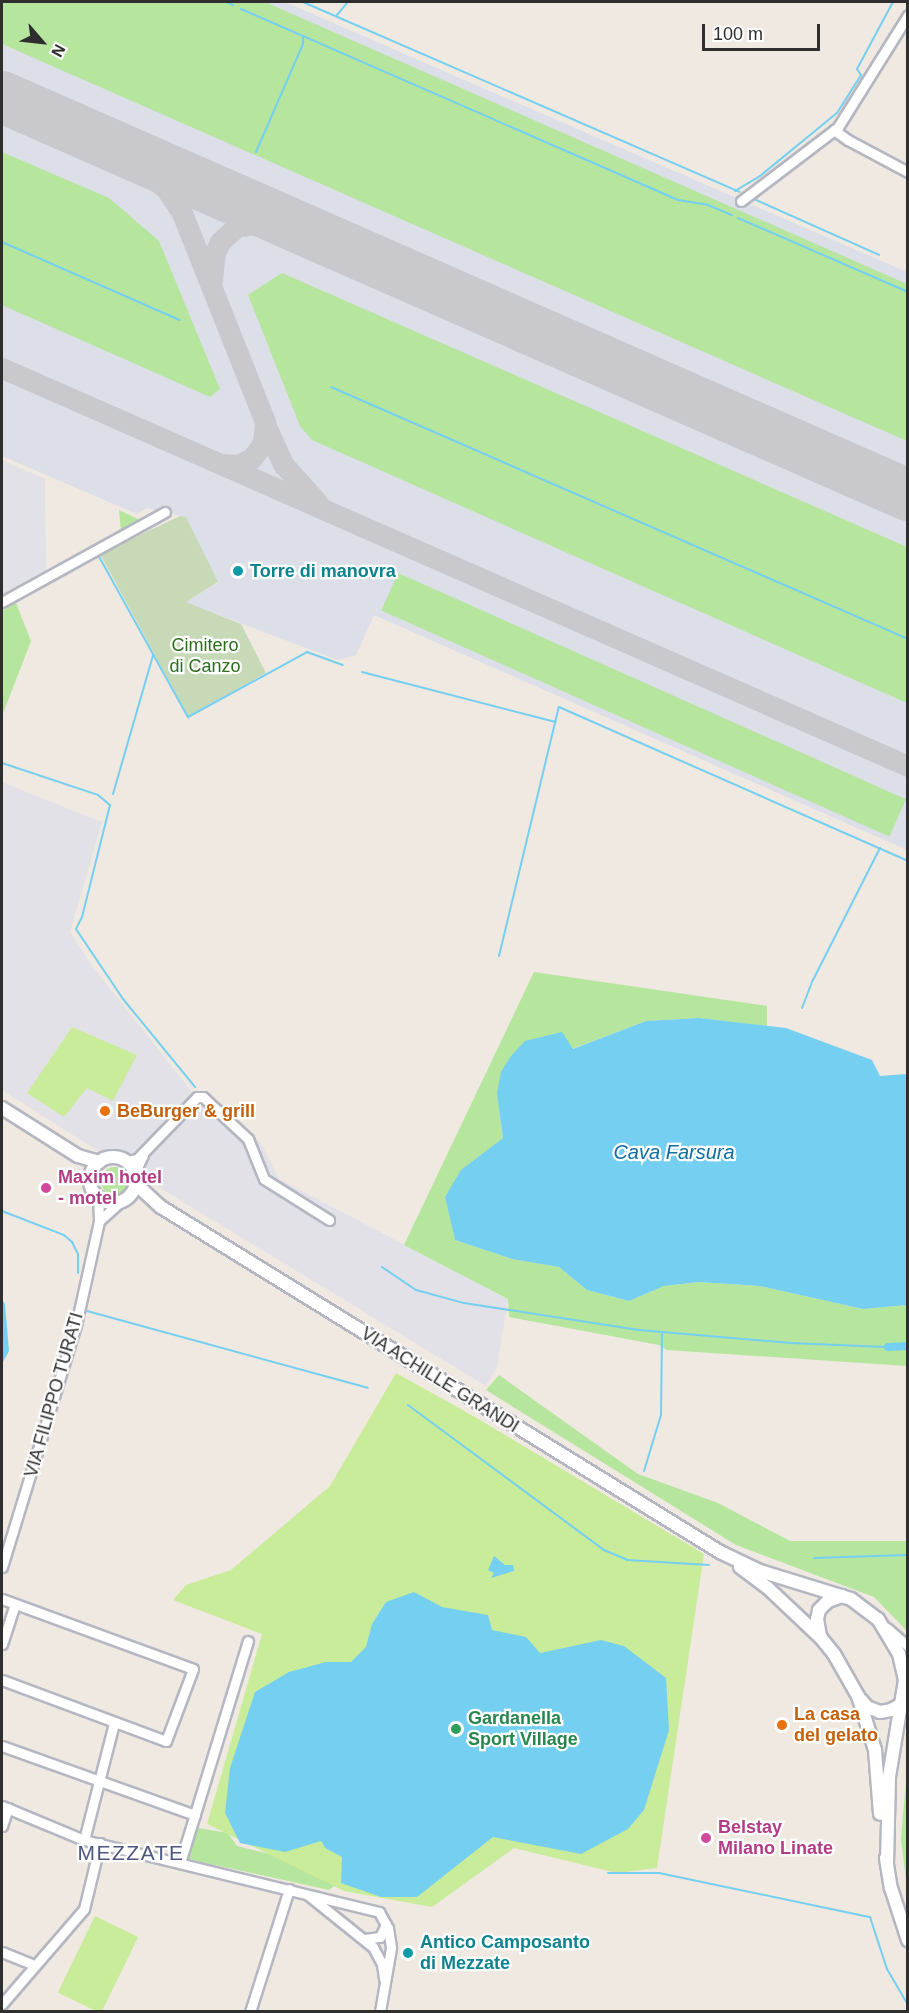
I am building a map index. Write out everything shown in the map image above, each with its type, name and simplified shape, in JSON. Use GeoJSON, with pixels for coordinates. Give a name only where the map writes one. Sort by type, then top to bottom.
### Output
{"type":"FeatureCollection","features":[{"type":"Feature","properties":{"kind":"main road"},"geometry":{"type":"LineString","coordinates":[[2,1108],[78,1156],[99,1162]]}},
{"type":"Feature","properties":{"kind":"main road"},"geometry":{"type":"LineString","coordinates":[[78,1156],[91,1173]]}},
{"type":"Feature","properties":{"kind":"main road"},"geometry":{"type":"LineString","coordinates":[[98,1198],[91,1186],[91,1173],[99,1162],[112,1157],[126,1161]]}},
{"type":"Feature","properties":{"kind":"main road","name":"VIA ACHILLE GRANDI"},"geometry":{"type":"LineString","coordinates":[[126,1161],[136,1178],[161,1207],[720,1552],[768,1588],[821,1638],[834,1654],[858,1696]]}},
{"type":"Feature","properties":{"kind":"main road"},"geometry":{"type":"LineString","coordinates":[[124,1200],[136,1178]]}},
{"type":"Feature","properties":{"kind":"main road","name":"VIA ACHILLE GRANDI"},"geometry":{"type":"LineString","coordinates":[[98,1198],[107,1203],[124,1200],[161,1207]]}},
{"type":"Feature","properties":{"kind":"main road","name":"VIA ACHILLE GRANDI"},"geometry":{"type":"LineString","coordinates":[[720,1552],[760,1571],[843,1596],[859,1604],[878,1619],[892,1638],[902,1662],[905,1688],[889,1777],[887,1864]]}},
{"type":"Feature","properties":{"kind":"main road"},"geometry":{"type":"LineString","coordinates":[[821,1638],[817,1627],[819,1610],[828,1600],[843,1596]]}},
{"type":"Feature","properties":{"kind":"main road"},"geometry":{"type":"LineString","coordinates":[[858,1696],[867,1707],[880,1712],[891,1710],[904,1700]]}},
{"type":"Feature","properties":{"kind":"main road"},"geometry":{"type":"LineString","coordinates":[[858,1696],[875,1750],[891,1888],[908,1940]]}},
{"type":"Feature","properties":{"kind":"street"},"geometry":{"type":"LineString","coordinates":[[741,201],[834,130],[908,15]]}},
{"type":"Feature","properties":{"kind":"street"},"geometry":{"type":"LineString","coordinates":[[834,130],[908,172]]}},
{"type":"Feature","properties":{"kind":"street"},"geometry":{"type":"LineString","coordinates":[[2,602],[165,512]]}},
{"type":"Feature","properties":{"kind":"street"},"geometry":{"type":"LineString","coordinates":[[126,1161],[137,1159],[197,1097],[204,1097],[248,1139],[264,1179],[329,1220]]}},
{"type":"Feature","properties":{"kind":"street"},"geometry":{"type":"LineString","coordinates":[[136,1178],[143,1154]]}},
{"type":"Feature","properties":{"kind":"street","name":"VIA FILIPPO TURATI"},"geometry":{"type":"LineString","coordinates":[[2,1567],[5,1548],[76,1325],[99,1221],[98,1198]]}},
{"type":"Feature","properties":{"kind":"street"},"geometry":{"type":"LineString","coordinates":[[99,1221],[124,1200]]}},
{"type":"Feature","properties":{"kind":"street"},"geometry":{"type":"LineString","coordinates":[[2,1599],[193,1669],[166,1741],[2,1680]]}},
{"type":"Feature","properties":{"kind":"street"},"geometry":{"type":"LineString","coordinates":[[2,1644],[15,1604]]}},
{"type":"Feature","properties":{"kind":"street"},"geometry":{"type":"LineString","coordinates":[[878,1619],[908,1646]]}},
{"type":"Feature","properties":{"kind":"street"},"geometry":{"type":"LineString","coordinates":[[180,1863],[248,1641]]}},
{"type":"Feature","properties":{"kind":"street"},"geometry":{"type":"LineString","coordinates":[[84,1840],[114,1723]]}},
{"type":"Feature","properties":{"kind":"street"},"geometry":{"type":"LineString","coordinates":[[2,1746],[99,1783],[195,1815]]}},
{"type":"Feature","properties":{"kind":"street"},"geometry":{"type":"LineString","coordinates":[[2,1826],[5,1807],[84,1840],[373,1910],[381,1915],[386,1923],[391,1955],[380,2012]]}},
{"type":"Feature","properties":{"kind":"street"},"geometry":{"type":"LineString","coordinates":[[2,2004],[84,1909],[100,1843]]}},
{"type":"Feature","properties":{"kind":"street"},"geometry":{"type":"LineString","coordinates":[[250,2012],[289,1889]]}},
{"type":"Feature","properties":{"kind":"street"},"geometry":{"type":"LineString","coordinates":[[300,1891],[363,1938],[379,1958],[384,1994]]}},
{"type":"Feature","properties":{"kind":"street"},"geometry":{"type":"LineString","coordinates":[[363,1938],[378,1939],[385,1931],[386,1923]]}},
{"type":"Feature","properties":{"kind":"street"},"geometry":{"type":"LineString","coordinates":[[2,1952],[36,1965]]}},
{"type":"Feature","properties":{"kind":"shaded area"},"geometry":{"type":"Polygon","coordinates":[[[2,2],[285,2],[907,272],[907,850],[374,615],[356,655],[338,660],[185,602],[218,583],[186,517],[147,508],[137,514],[2,456],[2,2]]]}},
{"type":"Feature","properties":{"kind":"shaded area"},"geometry":{"type":"Polygon","coordinates":[[[2,460],[45,479],[46,570],[2,594],[2,460]]]}},
{"type":"Feature","properties":{"kind":"shaded area"},"geometry":{"type":"Polygon","coordinates":[[[2,782],[102,822],[70,932],[93,967],[192,1092],[192,1097],[139,1154],[128,1156],[114,1151],[103,1154],[2,1090],[2,782]]]}},
{"type":"Feature","properties":{"kind":"shaded area"},"geometry":{"type":"Polygon","coordinates":[[[203,1103],[217,1103],[261,1143],[279,1179],[508,1299],[497,1367],[486,1386],[152,1183],[142,1167],[147,1159],[203,1103]]]}},
{"type":"Feature","properties":{"kind":"green space"},"geometry":{"type":"Polygon","coordinates":[[[2,2],[265,2],[907,284],[907,441],[2,44],[2,2]]]}},
{"type":"Feature","properties":{"kind":"green space"},"geometry":{"type":"Polygon","coordinates":[[[2,152],[109,198],[159,241],[220,389],[210,397],[2,305],[2,152]]]}},
{"type":"Feature","properties":{"kind":"green space"},"geometry":{"type":"Polygon","coordinates":[[[282,273],[907,547],[907,703],[312,440],[300,426],[248,295],[282,273]]]}},
{"type":"Feature","properties":{"kind":"green space"},"geometry":{"type":"Polygon","coordinates":[[[119,510],[140,520],[121,531],[119,510]]]}},
{"type":"Feature","properties":{"kind":"green space","name":"Cimitero di Canzo"},"geometry":{"type":"Polygon","coordinates":[[[180,516],[186,517],[218,582],[186,602],[241,624],[266,673],[188,716],[100,554],[180,516]]]}},
{"type":"Feature","properties":{"kind":"green space"},"geometry":{"type":"Polygon","coordinates":[[[398,573],[906,799],[889,837],[381,610],[398,573]]]}},
{"type":"Feature","properties":{"kind":"green space"},"geometry":{"type":"Polygon","coordinates":[[[16,603],[31,641],[2,716],[2,611],[16,603]]]}},
{"type":"Feature","properties":{"kind":"green space"},"geometry":{"type":"Polygon","coordinates":[[[534,972],[767,1006],[767,1026],[699,1018],[646,1021],[572,1049],[500,1115],[503,1138],[483,1154],[445,1197],[455,1240],[512,1259],[559,1267],[587,1290],[629,1301],[664,1286],[699,1282],[760,1286],[863,1309],[907,1305],[907,1366],[667,1350],[659,1345],[509,1317],[508,1299],[404,1245],[534,972]]]}},
{"type":"Feature","properties":{"kind":"green space"},"geometry":{"type":"Polygon","coordinates":[[[72,1027],[137,1055],[113,1101],[87,1088],[64,1117],[27,1093],[72,1027]]]}},
{"type":"Feature","properties":{"kind":"green space"},"geometry":{"type":"Polygon","coordinates":[[[115,1167],[125,1171],[129,1181],[125,1191],[115,1195],[105,1191],[101,1181],[105,1171],[115,1167]]]}},
{"type":"Feature","properties":{"kind":"green space","name":"Gardanella Sport Village"},"geometry":{"type":"Polygon","coordinates":[[[396,1373],[475,1417],[704,1554],[657,1868],[617,1873],[514,1848],[432,1907],[344,1891],[207,1824],[262,1634],[173,1600],[186,1585],[231,1570],[330,1486],[396,1373]]]}},
{"type":"Feature","properties":{"kind":"green space"},"geometry":{"type":"Polygon","coordinates":[[[499,1375],[638,1474],[718,1503],[790,1541],[907,1541],[907,1631],[874,1597],[736,1545],[486,1390],[499,1375]]]}},
{"type":"Feature","properties":{"kind":"green space"},"geometry":{"type":"Polygon","coordinates":[[[907,1769],[907,1888],[901,1839],[907,1769]]]}},
{"type":"Feature","properties":{"kind":"green space"},"geometry":{"type":"Polygon","coordinates":[[[198,1828],[228,1833],[237,1846],[280,1857],[340,1881],[329,1890],[188,1859],[198,1828]]]}},
{"type":"Feature","properties":{"kind":"green space"},"geometry":{"type":"Polygon","coordinates":[[[95,1916],[138,1937],[102,2012],[58,1992],[95,1916]]]}},
{"type":"Feature","properties":{"kind":"water","name":"Cava Farsura"},"geometry":{"type":"Polygon","coordinates":[[[699,1018],[786,1028],[872,1060],[880,1076],[907,1074],[907,1305],[863,1309],[760,1286],[699,1282],[664,1286],[629,1301],[587,1290],[559,1267],[512,1259],[455,1240],[445,1197],[461,1170],[503,1138],[497,1093],[501,1072],[511,1056],[525,1041],[562,1032],[573,1049],[646,1021],[699,1018]]]}},
{"type":"Feature","properties":{"kind":"water"},"geometry":{"type":"Polygon","coordinates":[[[2,1299],[5,1304],[9,1351],[2,1364],[2,1299]]]}},
{"type":"Feature","properties":{"kind":"water"},"geometry":{"type":"Polygon","coordinates":[[[494,1556],[505,1565],[513,1565],[514,1571],[491,1578],[494,1573],[488,1570],[494,1556]]]}},
{"type":"Feature","properties":{"kind":"water"},"geometry":{"type":"Polygon","coordinates":[[[414,1592],[442,1607],[488,1615],[492,1630],[526,1637],[540,1653],[601,1640],[624,1646],[666,1678],[669,1730],[644,1810],[628,1829],[581,1854],[493,1837],[417,1897],[381,1897],[341,1883],[342,1857],[325,1848],[321,1841],[285,1852],[240,1843],[225,1813],[230,1768],[255,1692],[289,1672],[326,1662],[351,1662],[366,1647],[372,1624],[386,1602],[414,1592]]]}},
{"type":"Feature","properties":{"kind":"waterway"},"geometry":{"type":"LineString","coordinates":[[226,2],[233,5]]}},
{"type":"Feature","properties":{"kind":"waterway"},"geometry":{"type":"LineString","coordinates":[[303,2],[739,192]]}},
{"type":"Feature","properties":{"kind":"waterway"},"geometry":{"type":"LineString","coordinates":[[337,15],[348,2]]}},
{"type":"Feature","properties":{"kind":"waterway"},"geometry":{"type":"LineString","coordinates":[[735,191],[760,176],[837,113],[861,75],[857,69],[893,2]]}},
{"type":"Feature","properties":{"kind":"waterway"},"geometry":{"type":"LineString","coordinates":[[241,9],[678,200],[708,205],[732,215]]}},
{"type":"Feature","properties":{"kind":"waterway"},"geometry":{"type":"LineString","coordinates":[[256,152],[303,44],[303,36]]}},
{"type":"Feature","properties":{"kind":"waterway"},"geometry":{"type":"LineString","coordinates":[[754,199],[879,255]]}},
{"type":"Feature","properties":{"kind":"waterway"},"geometry":{"type":"LineString","coordinates":[[738,218],[908,292]]}},
{"type":"Feature","properties":{"kind":"waterway"},"geometry":{"type":"LineString","coordinates":[[2,242],[180,320]]}},
{"type":"Feature","properties":{"kind":"waterway"},"geometry":{"type":"LineString","coordinates":[[331,387],[908,639]]}},
{"type":"Feature","properties":{"kind":"waterway"},"geometry":{"type":"LineString","coordinates":[[97,553],[188,717],[307,652],[343,665]]}},
{"type":"Feature","properties":{"kind":"waterway"},"geometry":{"type":"LineString","coordinates":[[113,794],[153,655]]}},
{"type":"Feature","properties":{"kind":"waterway"},"geometry":{"type":"LineString","coordinates":[[362,672],[556,722]]}},
{"type":"Feature","properties":{"kind":"waterway"},"geometry":{"type":"LineString","coordinates":[[499,956],[559,707],[908,861]]}},
{"type":"Feature","properties":{"kind":"waterway"},"geometry":{"type":"LineString","coordinates":[[2,763],[98,795],[110,805],[82,917],[76,929],[123,999],[195,1087]]}},
{"type":"Feature","properties":{"kind":"waterway"},"geometry":{"type":"LineString","coordinates":[[802,1008],[813,980],[880,848]]}},
{"type":"Feature","properties":{"kind":"waterway"},"geometry":{"type":"LineString","coordinates":[[2,1211],[64,1235],[72,1242],[78,1254],[78,1273]]}},
{"type":"Feature","properties":{"kind":"waterway"},"geometry":{"type":"LineString","coordinates":[[382,1267],[416,1290],[464,1303],[639,1330],[791,1343],[908,1348]]}},
{"type":"Feature","properties":{"kind":"waterway"},"geometry":{"type":"LineString","coordinates":[[87,1311],[368,1388]]}},
{"type":"Feature","properties":{"kind":"waterway"},"geometry":{"type":"LineString","coordinates":[[644,1471],[661,1415],[662,1332]]}},
{"type":"Feature","properties":{"kind":"waterway"},"geometry":{"type":"LineString","coordinates":[[888,1347],[908,1346]]}},
{"type":"Feature","properties":{"kind":"waterway"},"geometry":{"type":"LineString","coordinates":[[408,1405],[604,1550],[627,1560],[709,1565]]}},
{"type":"Feature","properties":{"kind":"waterway"},"geometry":{"type":"LineString","coordinates":[[814,1558],[908,1555]]}},
{"type":"Feature","properties":{"kind":"waterway"},"geometry":{"type":"LineString","coordinates":[[608,1873],[659,1873],[870,1917],[887,1969],[908,2005]]}},
{"type":"Feature","properties":{"kind":"taxiway"},"geometry":{"type":"LineString","coordinates":[[120,149],[166,189],[182,213],[265,422],[263,443],[252,458],[239,465],[220,464]]}},
{"type":"Feature","properties":{"kind":"taxiway"},"geometry":{"type":"LineString","coordinates":[[212,280],[215,253],[220,242],[236,227],[262,223],[296,227]]}},
{"type":"Feature","properties":{"kind":"taxiway"},"geometry":{"type":"LineString","coordinates":[[2,368],[908,766]]}},
{"type":"Feature","properties":{"kind":"taxiway"},"geometry":{"type":"LineString","coordinates":[[266,426],[283,464],[318,503]]}},
{"type":"Feature","properties":{"kind":"runway"},"geometry":{"type":"LineString","coordinates":[[2,97],[908,495]]}},
{"type":"Feature","properties":{"kind":"place","name":"Torre di manovra"},"geometry":{"type":"Point","coordinates":[238,571]}},
{"type":"Feature","properties":{"kind":"place","name":"BeBurger & grill"},"geometry":{"type":"Point","coordinates":[105,1111]}},
{"type":"Feature","properties":{"kind":"place","name":"Maxim hotel - motel"},"geometry":{"type":"Point","coordinates":[46,1188]}},
{"type":"Feature","properties":{"kind":"place","name":"La casa del gelato"},"geometry":{"type":"Point","coordinates":[782,1725]}},
{"type":"Feature","properties":{"kind":"place","name":"Gardanella Sport Village"},"geometry":{"type":"Point","coordinates":[456,1729]}},
{"type":"Feature","properties":{"kind":"place","name":"Belstay Milano Linate"},"geometry":{"type":"Point","coordinates":[706,1838]}},
{"type":"Feature","properties":{"kind":"place","name":"Antico Camposanto di Mezzate"},"geometry":{"type":"Point","coordinates":[408,1953]}},
{"type":"Feature","properties":{"kind":"district","name":"MEZZATE"},"geometry":{"type":"Point","coordinates":[131,1853]}}]}
